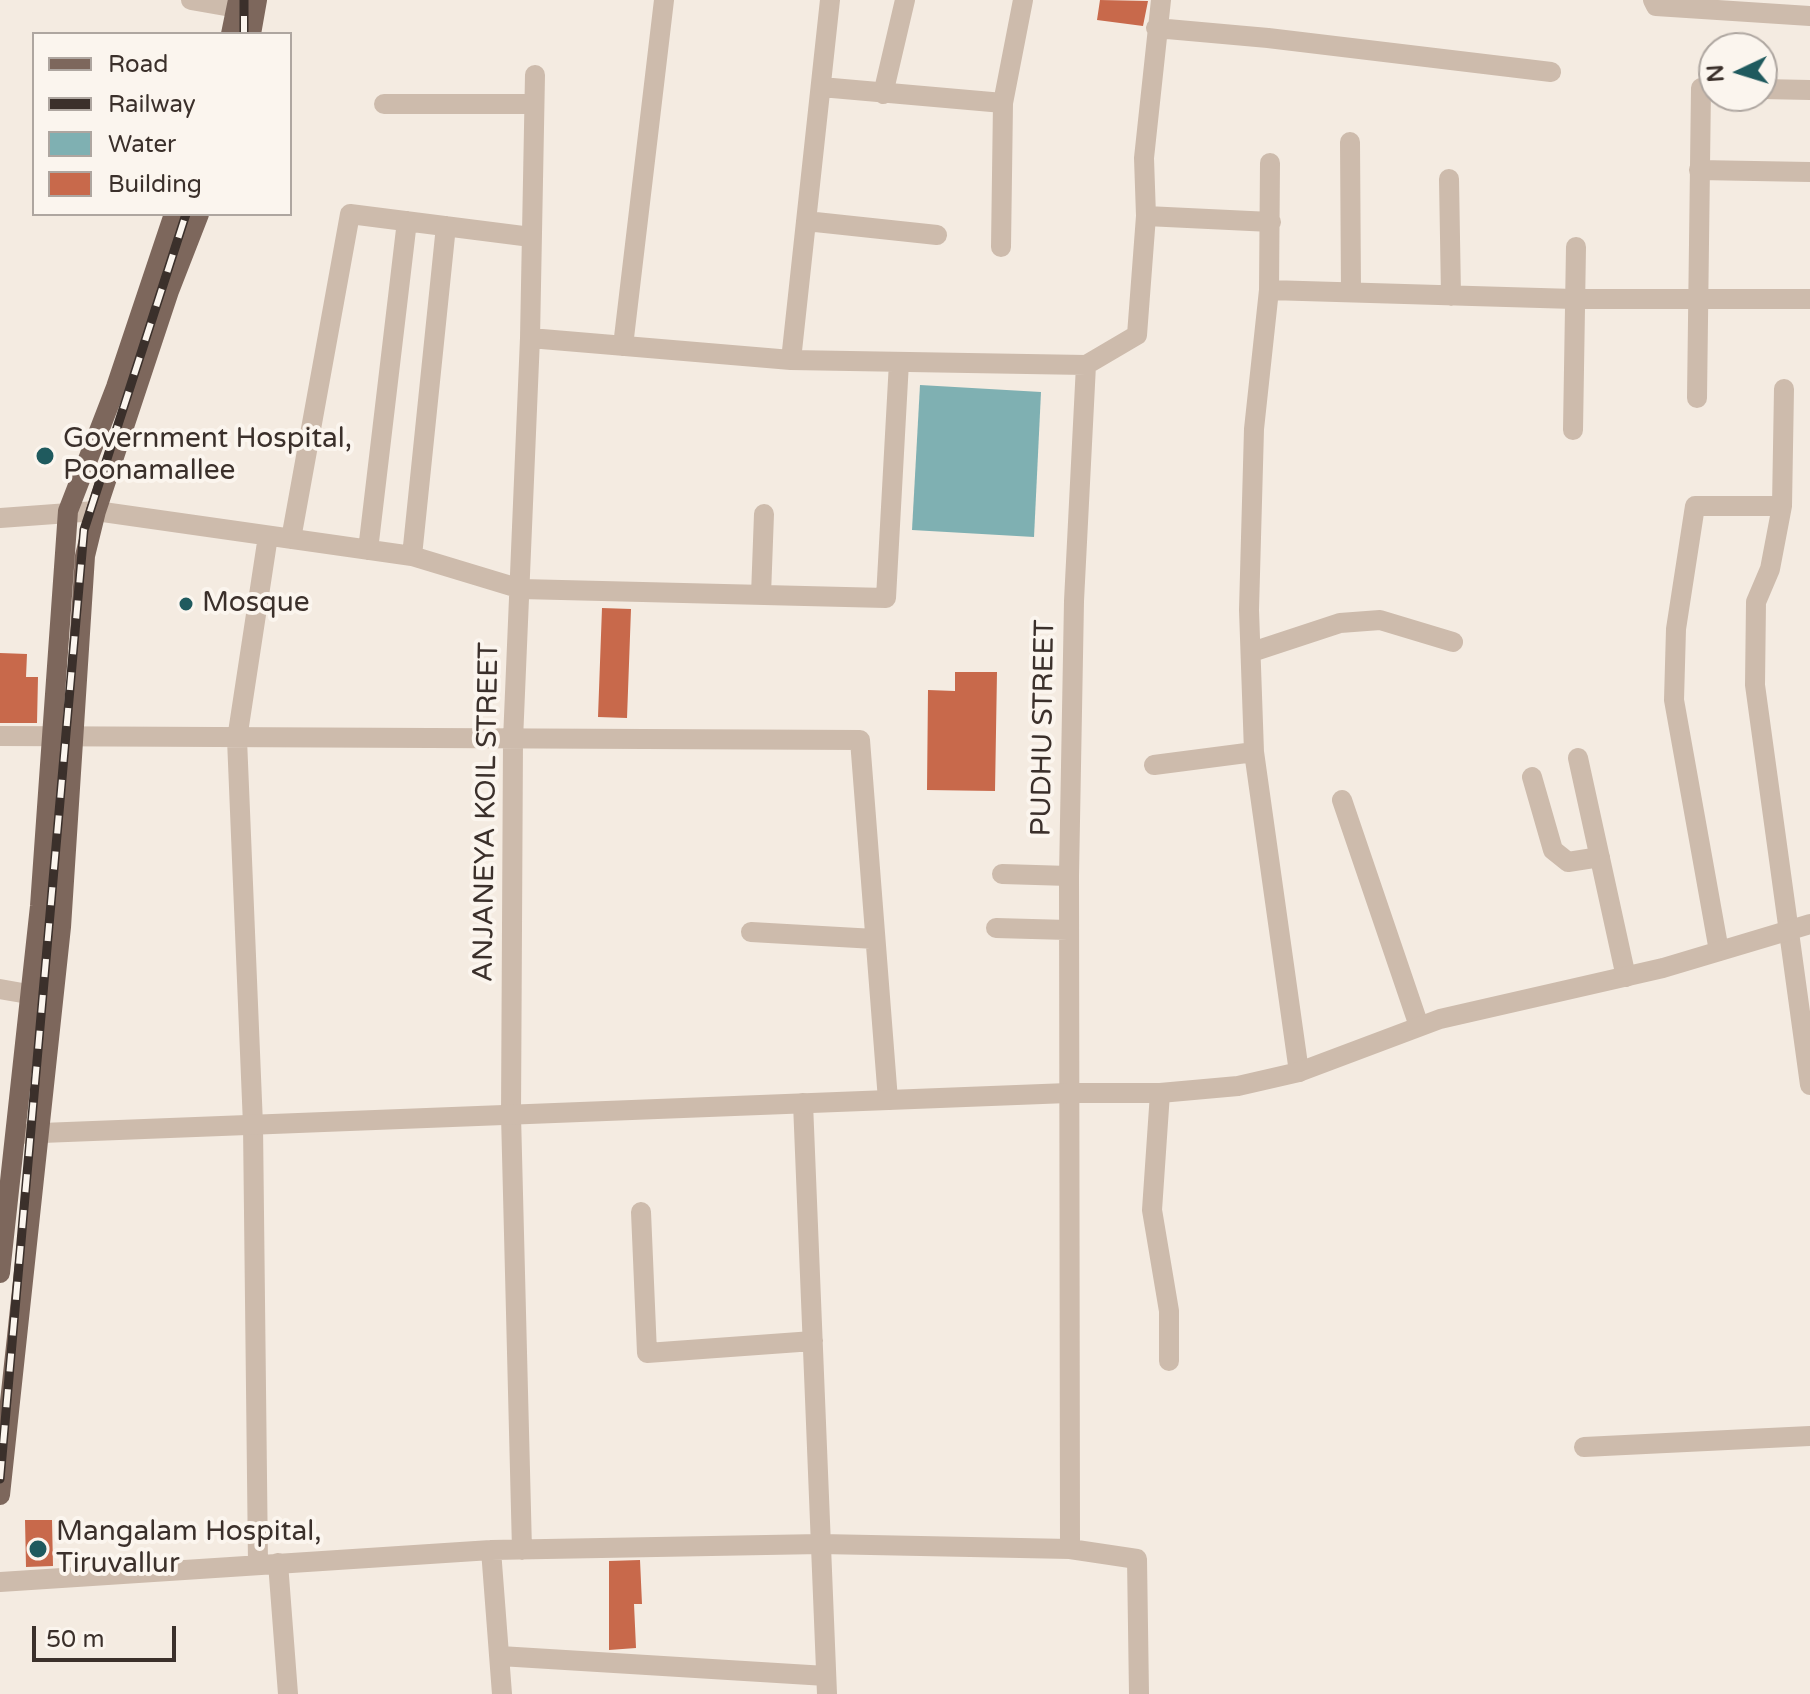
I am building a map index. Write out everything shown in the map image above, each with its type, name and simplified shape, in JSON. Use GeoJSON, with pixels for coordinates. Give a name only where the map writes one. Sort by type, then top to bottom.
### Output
{"type":"FeatureCollection","features":[{"type":"Feature","properties":{"kind":"main road"},"geometry":{"type":"LineString","coordinates":[[232,32],[248,5]]}},
{"type":"Feature","properties":{"kind":"main road"},"geometry":{"type":"LineString","coordinates":[[248,5],[251,32]]}},
{"type":"Feature","properties":{"kind":"main road"},"geometry":{"type":"LineString","coordinates":[[0,1273],[40,906],[68,511],[116,387],[173,216]]}},
{"type":"Feature","properties":{"kind":"main road"},"geometry":{"type":"LineString","coordinates":[[0,1495],[40,1133],[75,739],[85,556],[96,511],[169,291],[198,216]]}},
{"type":"Feature","properties":{"kind":"street"},"geometry":{"type":"LineString","coordinates":[[191,0],[248,5]]}},
{"type":"Feature","properties":{"kind":"street"},"geometry":{"type":"LineString","coordinates":[[623,346],[664,0]]}},
{"type":"Feature","properties":{"kind":"street"},"geometry":{"type":"LineString","coordinates":[[791,360],[830,0]]}},
{"type":"Feature","properties":{"kind":"street"},"geometry":{"type":"LineString","coordinates":[[883,94],[905,0]]}},
{"type":"Feature","properties":{"kind":"street"},"geometry":{"type":"LineString","coordinates":[[1001,247],[1003,103],[1023,0]]}},
{"type":"Feature","properties":{"kind":"street"},"geometry":{"type":"LineString","coordinates":[[530,338],[791,360],[1086,365],[1137,335],[1146,216],[1144,158],[1161,0]]}},
{"type":"Feature","properties":{"kind":"street"},"geometry":{"type":"LineString","coordinates":[[1653,0],[1656,6],[1810,16]]}},
{"type":"Feature","properties":{"kind":"street"},"geometry":{"type":"LineString","coordinates":[[1156,28],[1268,38],[1551,72]]}},
{"type":"Feature","properties":{"kind":"street","name":"ANJANEYA KOIL STREET"},"geometry":{"type":"LineString","coordinates":[[522,1550],[511,1115],[513,740],[530,338],[535,75]]}},
{"type":"Feature","properties":{"kind":"street"},"geometry":{"type":"LineString","coordinates":[[821,87],[1003,103]]}},
{"type":"Feature","properties":{"kind":"street"},"geometry":{"type":"LineString","coordinates":[[1778,89],[1810,90]]}},
{"type":"Feature","properties":{"kind":"street"},"geometry":{"type":"LineString","coordinates":[[384,104],[534,104]]}},
{"type":"Feature","properties":{"kind":"street"},"geometry":{"type":"LineString","coordinates":[[1697,398],[1700,112]]}},
{"type":"Feature","properties":{"kind":"street"},"geometry":{"type":"LineString","coordinates":[[1350,142],[1351,292]]}},
{"type":"Feature","properties":{"kind":"street"},"geometry":{"type":"LineString","coordinates":[[1270,163],[1269,290],[1254,429],[1249,610],[1254,752],[1299,1072]]}},
{"type":"Feature","properties":{"kind":"street"},"geometry":{"type":"LineString","coordinates":[[1699,170],[1810,172]]}},
{"type":"Feature","properties":{"kind":"street"},"geometry":{"type":"LineString","coordinates":[[1449,179],[1451,296]]}},
{"type":"Feature","properties":{"kind":"street"},"geometry":{"type":"LineString","coordinates":[[291,539],[350,214],[531,237]]}},
{"type":"Feature","properties":{"kind":"street"},"geometry":{"type":"LineString","coordinates":[[1146,216],[1271,222]]}},
{"type":"Feature","properties":{"kind":"street"},"geometry":{"type":"LineString","coordinates":[[368,550],[407,221]]}},
{"type":"Feature","properties":{"kind":"street"},"geometry":{"type":"LineString","coordinates":[[806,221],[937,235]]}},
{"type":"Feature","properties":{"kind":"street"},"geometry":{"type":"LineString","coordinates":[[412,556],[446,226]]}},
{"type":"Feature","properties":{"kind":"street"},"geometry":{"type":"LineString","coordinates":[[1573,430],[1576,247]]}},
{"type":"Feature","properties":{"kind":"street"},"geometry":{"type":"LineString","coordinates":[[1269,290],[1574,299],[1810,299]]}},
{"type":"Feature","properties":{"kind":"street"},"geometry":{"type":"LineString","coordinates":[[0,518],[96,511],[412,556],[521,589],[886,598],[899,362]]}},
{"type":"Feature","properties":{"kind":"street","name":"PUDHU STREET"},"geometry":{"type":"LineString","coordinates":[[1070,1549],[1068,930],[1074,601],[1086,365]]}},
{"type":"Feature","properties":{"kind":"street"},"geometry":{"type":"LineString","coordinates":[[1784,389],[1782,506],[1770,569],[1756,602],[1753,636],[1755,685],[1810,1085]]}},
{"type":"Feature","properties":{"kind":"street"},"geometry":{"type":"LineString","coordinates":[[1719,951],[1674,700],[1676,629],[1695,506],[1782,506]]}},
{"type":"Feature","properties":{"kind":"street"},"geometry":{"type":"LineString","coordinates":[[761,595],[764,514]]}},
{"type":"Feature","properties":{"kind":"street"},"geometry":{"type":"LineString","coordinates":[[268,536],[237,739],[268,1563],[288,1694]]}},
{"type":"Feature","properties":{"kind":"street"},"geometry":{"type":"LineString","coordinates":[[1252,652],[1340,623],[1380,620],[1453,642]]}},
{"type":"Feature","properties":{"kind":"street"},"geometry":{"type":"LineString","coordinates":[[0,736],[75,739],[860,740],[888,1100]]}},
{"type":"Feature","properties":{"kind":"street"},"geometry":{"type":"LineString","coordinates":[[1154,765],[1254,752]]}},
{"type":"Feature","properties":{"kind":"street"},"geometry":{"type":"LineString","coordinates":[[1578,758],[1626,977]]}},
{"type":"Feature","properties":{"kind":"street"},"geometry":{"type":"LineString","coordinates":[[1532,777],[1553,850],[1568,862],[1600,857]]}},
{"type":"Feature","properties":{"kind":"street"},"geometry":{"type":"LineString","coordinates":[[1342,800],[1419,1026]]}},
{"type":"Feature","properties":{"kind":"street"},"geometry":{"type":"LineString","coordinates":[[1002,874],[1069,876]]}},
{"type":"Feature","properties":{"kind":"street"},"geometry":{"type":"LineString","coordinates":[[16,1134],[1068,1093],[1160,1093],[1238,1086],[1299,1072],[1419,1026],[1626,977],[1787,928],[1810,924]]}},
{"type":"Feature","properties":{"kind":"street"},"geometry":{"type":"LineString","coordinates":[[996,928],[1068,930]]}},
{"type":"Feature","properties":{"kind":"street"},"geometry":{"type":"LineString","coordinates":[[751,932],[875,939]]}},
{"type":"Feature","properties":{"kind":"street"},"geometry":{"type":"LineString","coordinates":[[0,989],[28,994]]}},
{"type":"Feature","properties":{"kind":"street"},"geometry":{"type":"LineString","coordinates":[[1160,1093],[1152,1210],[1169,1311],[1169,1361]]}},
{"type":"Feature","properties":{"kind":"street"},"geometry":{"type":"LineString","coordinates":[[500,1656],[826,1685],[803,1103]]}},
{"type":"Feature","properties":{"kind":"street"},"geometry":{"type":"LineString","coordinates":[[641,1212],[647,1353],[813,1341]]}},
{"type":"Feature","properties":{"kind":"street"},"geometry":{"type":"LineString","coordinates":[[1584,1447],[1810,1436]]}},
{"type":"Feature","properties":{"kind":"street"},"geometry":{"type":"LineString","coordinates":[[0,1582],[491,1550],[821,1544],[1070,1549],[1137,1559],[1139,1694]]}},
{"type":"Feature","properties":{"kind":"street"},"geometry":{"type":"LineString","coordinates":[[491,1550],[502,1694]]}},
{"type":"Feature","properties":{"kind":"water"},"geometry":{"type":"Polygon","coordinates":[[[920,385],[1041,392],[1034,537],[912,530],[920,385]]]}},
{"type":"Feature","properties":{"kind":"building"},"geometry":{"type":"Polygon","coordinates":[[[1100,0],[1148,1],[1143,26],[1097,20],[1100,0]]]}},
{"type":"Feature","properties":{"kind":"building"},"geometry":{"type":"Polygon","coordinates":[[[602,608],[631,609],[627,718],[598,717],[602,608]]]}},
{"type":"Feature","properties":{"kind":"building"},"geometry":{"type":"Polygon","coordinates":[[[0,653],[27,654],[26,677],[38,677],[37,723],[0,723],[0,653]]]}},
{"type":"Feature","properties":{"kind":"building"},"geometry":{"type":"Polygon","coordinates":[[[955,672],[997,672],[995,791],[927,790],[928,690],[955,691],[955,672]]]}},
{"type":"Feature","properties":{"kind":"building"},"geometry":{"type":"Polygon","coordinates":[[[25,1520],[52,1520],[53,1566],[26,1567],[25,1520]]]}},
{"type":"Feature","properties":{"kind":"building"},"geometry":{"type":"Polygon","coordinates":[[[640,1560],[642,1604],[634,1604],[636,1648],[609,1650],[609,1561],[640,1560]]]}},
{"type":"Feature","properties":{"kind":"railway"},"geometry":{"type":"LineString","coordinates":[[244,0],[244,32]]}},
{"type":"Feature","properties":{"kind":"railway"},"geometry":{"type":"LineString","coordinates":[[0,1479],[84,530],[185,216]]}},
{"type":"Feature","properties":{"kind":"place","name":"Government Hospital, Poonamallee"},"geometry":{"type":"Point","coordinates":[45,456]}},
{"type":"Feature","properties":{"kind":"place","name":"Mosque"},"geometry":{"type":"Point","coordinates":[186,604]}},
{"type":"Feature","properties":{"kind":"place","name":"Mangalam Hospital, Tiruvallur"},"geometry":{"type":"Point","coordinates":[38,1549]}}]}
